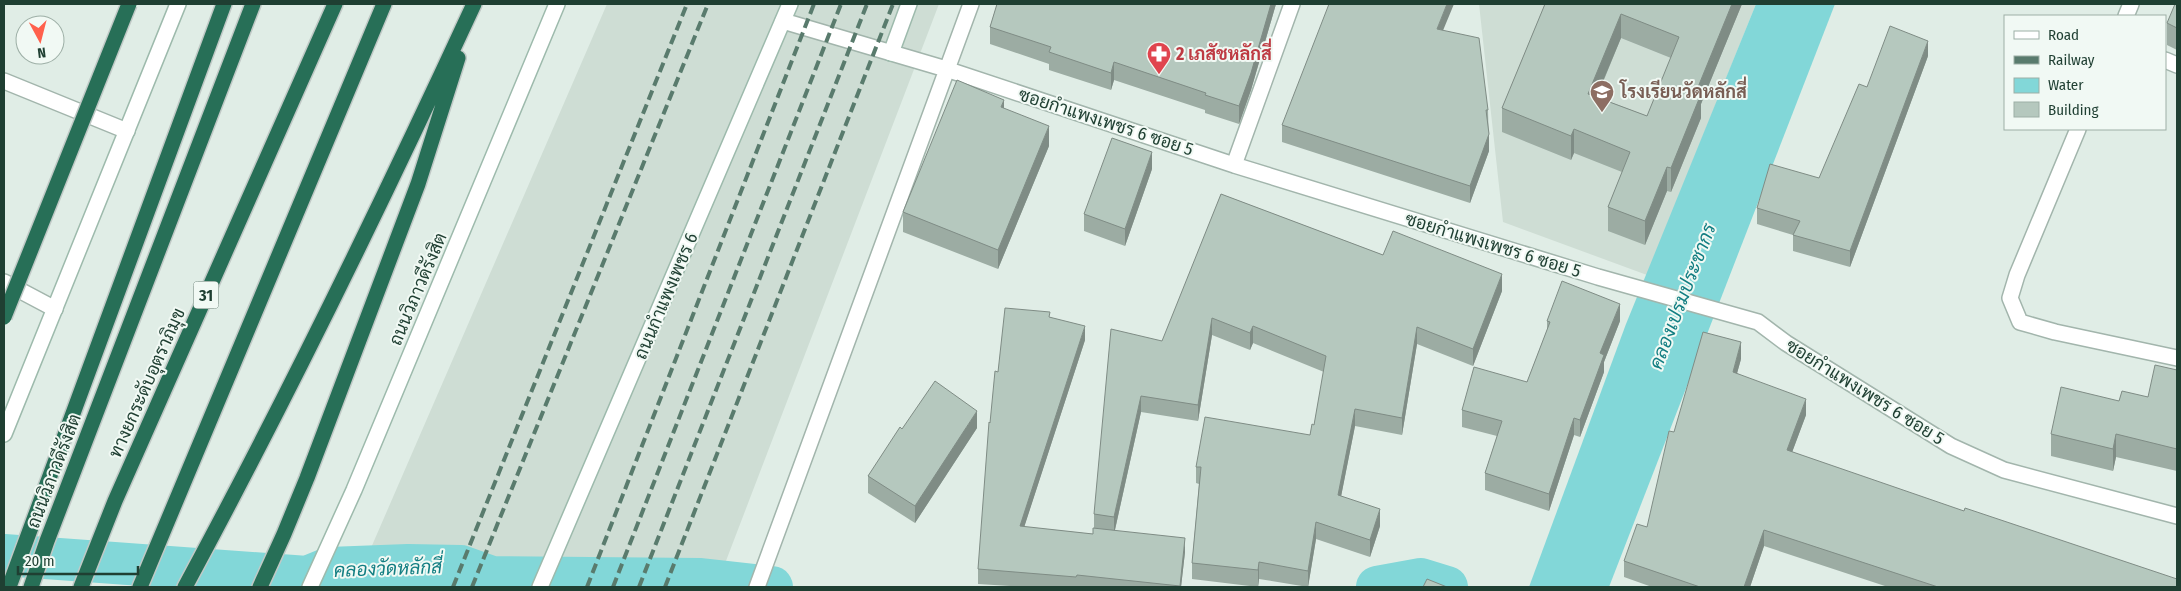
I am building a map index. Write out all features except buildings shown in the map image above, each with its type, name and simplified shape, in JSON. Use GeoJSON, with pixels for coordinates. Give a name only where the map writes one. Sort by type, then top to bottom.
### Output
{"type":"FeatureCollection","features":[{"type":"Feature","properties":{"kind":"highway"},"geometry":{"type":"LineString","coordinates":[[4,317],[129,4]]}},
{"type":"Feature","properties":{"kind":"highway"},"geometry":{"type":"LineString","coordinates":[[9,587],[224,4]]}},
{"type":"Feature","properties":{"kind":"highway","name":"ถนนวิภาวดีรังสิต"},"geometry":{"type":"LineString","coordinates":[[32,585],[47,541],[253,4]]}},
{"type":"Feature","properties":{"kind":"highway","name":"ทางยกระดับอุตราภิมุข"},"geometry":{"type":"LineString","coordinates":[[81,587],[115,501],[334,4]]}},
{"type":"Feature","properties":{"kind":"highway"},"geometry":{"type":"LineString","coordinates":[[141,583],[384,4]]}},
{"type":"Feature","properties":{"kind":"highway"},"geometry":{"type":"LineString","coordinates":[[260,587],[284,534],[418,184],[475,4]]}},
{"type":"Feature","properties":{"kind":"highway"},"geometry":{"type":"LineString","coordinates":[[185,587],[222,518],[389,188],[475,4]]}},
{"type":"Feature","properties":{"kind":"street"},"geometry":{"type":"LineString","coordinates":[[4,434],[178,4]]}},
{"type":"Feature","properties":{"kind":"street","name":"ถนนวิภาวดีรังสิต"},"geometry":{"type":"LineString","coordinates":[[310,587],[328,550],[557,4]]}},
{"type":"Feature","properties":{"kind":"street","name":"ถนนกำแพงเพชร 6"},"geometry":{"type":"LineString","coordinates":[[540,587],[790,4]]}},
{"type":"Feature","properties":{"kind":"street"},"geometry":{"type":"LineString","coordinates":[[891,53],[909,4]]}},
{"type":"Feature","properties":{"kind":"street"},"geometry":{"type":"LineString","coordinates":[[758,587],[971,4]]}},
{"type":"Feature","properties":{"kind":"street"},"geometry":{"type":"LineString","coordinates":[[1234,164],[1292,4]]}},
{"type":"Feature","properties":{"kind":"street","name":"ซอยกำแพงเพชร 6 ซอย 5"},"geometry":{"type":"LineString","coordinates":[[784,21],[946,69],[1234,164],[1598,277],[1758,322],[1786,343],[1951,446],[2004,470],[2177,516]]}},
{"type":"Feature","properties":{"kind":"street"},"geometry":{"type":"LineString","coordinates":[[4,81],[127,131]]}},
{"type":"Feature","properties":{"kind":"street"},"geometry":{"type":"LineString","coordinates":[[2078,130],[2016,275],[2010,298],[2020,322],[2055,332],[2177,358]]}},
{"type":"Feature","properties":{"kind":"street"},"geometry":{"type":"LineString","coordinates":[[4,282],[55,309]]}},
{"type":"Feature","properties":{"kind":"shaded area"},"geometry":{"type":"Polygon","coordinates":[[[607,4],[939,4],[716,587],[354,587],[607,4]]]}},
{"type":"Feature","properties":{"kind":"shaded area","name":"โรงเรียนวัดหลักสี่"},"geometry":{"type":"Polygon","coordinates":[[[1479,4],[1756,4],[1647,275],[1503,222],[1479,4]]]}},
{"type":"Feature","properties":{"kind":"water","name":"คลองเปรมประชากร"},"geometry":{"type":"Polygon","coordinates":[[[1756,4],[1835,4],[1609,587],[1529,587],[1626,324],[1756,4]]]}},
{"type":"Feature","properties":{"kind":"waterway","name":"คลองวัดหลักสี่"},"geometry":{"type":"LineString","coordinates":[[4,555],[307,577],[329,568],[408,565],[461,566],[492,577],[701,579],[772,587]]}},
{"type":"Feature","properties":{"kind":"waterway"},"geometry":{"type":"LineString","coordinates":[[347,587],[355,568]]}},
{"type":"Feature","properties":{"kind":"waterway","name":"คลองวัดหลักสี่"},"geometry":{"type":"LineString","coordinates":[[1377,587],[1421,579],[1447,587]]}},
{"type":"Feature","properties":{"kind":"railway"},"geometry":{"type":"LineString","coordinates":[[453,587],[687,4]]}},
{"type":"Feature","properties":{"kind":"railway"},"geometry":{"type":"LineString","coordinates":[[472,587],[708,4]]}},
{"type":"Feature","properties":{"kind":"railway"},"geometry":{"type":"LineString","coordinates":[[587,587],[814,4]]}},
{"type":"Feature","properties":{"kind":"railway"},"geometry":{"type":"LineString","coordinates":[[613,587],[841,4]]}},
{"type":"Feature","properties":{"kind":"railway"},"geometry":{"type":"LineString","coordinates":[[639,587],[867,4]]}},
{"type":"Feature","properties":{"kind":"railway"},"geometry":{"type":"LineString","coordinates":[[665,587],[893,4]]}},
{"type":"Feature","properties":{"kind":"place","name":"2 เภสัชหลักสี่"},"geometry":{"type":"Point","coordinates":[1159,75]}},
{"type":"Feature","properties":{"kind":"place","name":"โรงเรียนวัดหลักสี่"},"geometry":{"type":"Point","coordinates":[1602,113]}}]}
